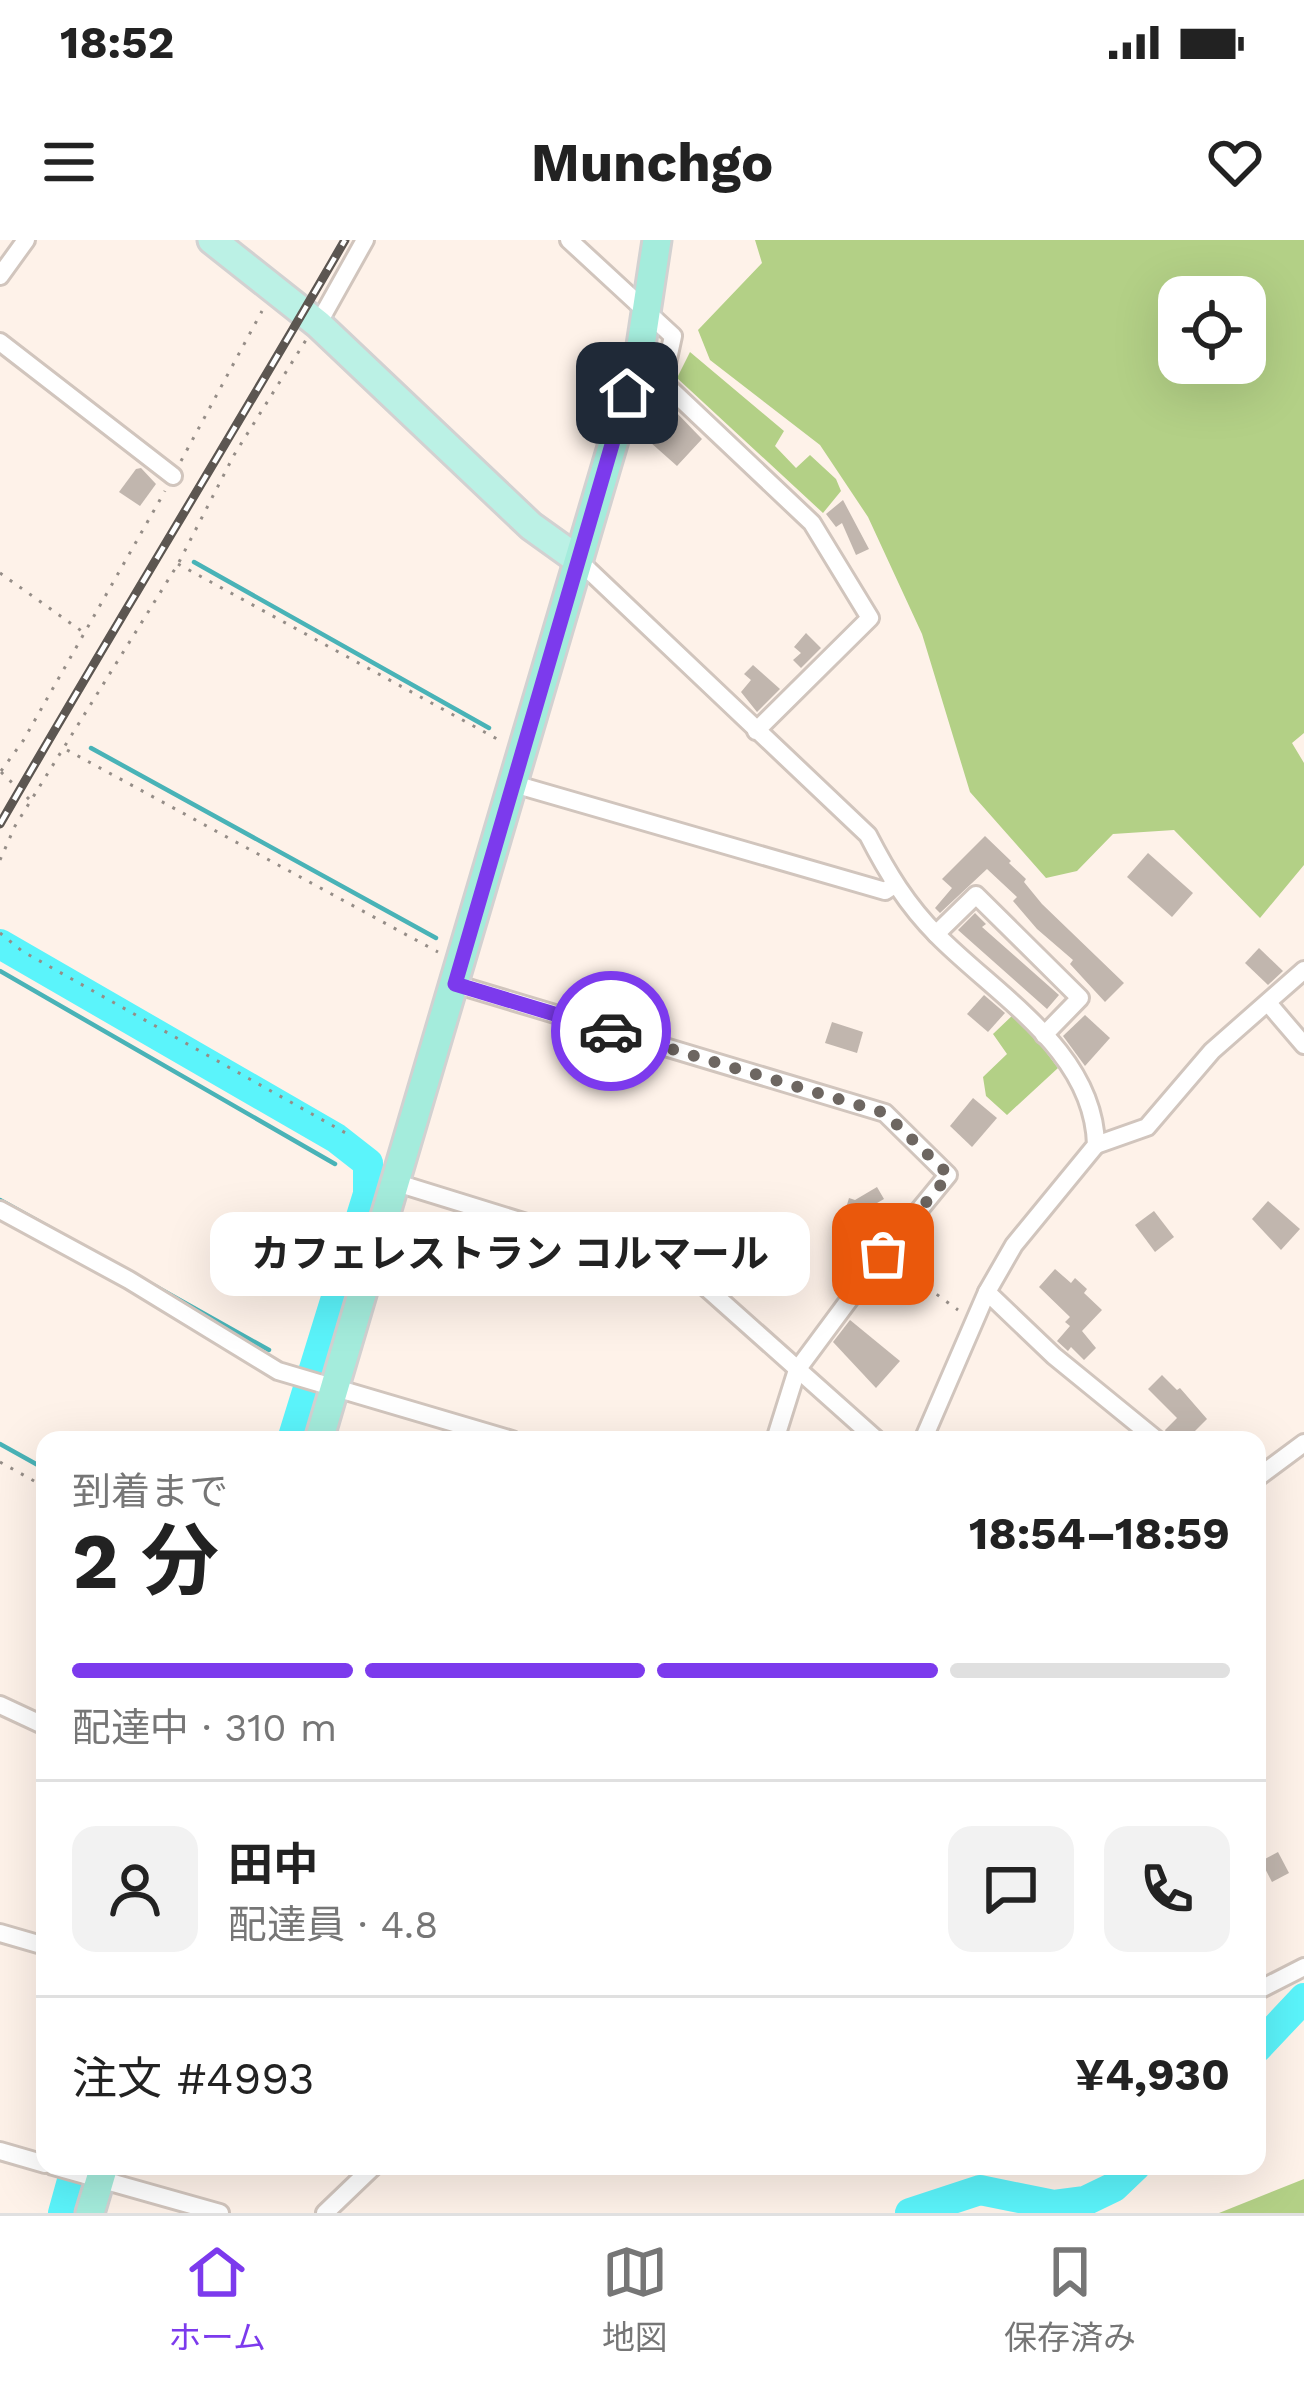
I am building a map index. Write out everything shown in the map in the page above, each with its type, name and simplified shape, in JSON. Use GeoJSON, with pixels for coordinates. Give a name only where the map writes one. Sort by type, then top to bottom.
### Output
{"type":"FeatureCollection","features":[{"type":"Feature","properties":{"kind":"highway"},"geometry":{"type":"LineString","coordinates":[[320,1431],[328,1385],[397,1183],[640,352],[657,240]]}},
{"type":"Feature","properties":{"kind":"highway"},"geometry":{"type":"LineString","coordinates":[[89,2213],[101,2175]]}},
{"type":"Feature","properties":{"kind":"main road"},"geometry":{"type":"LineString","coordinates":[[214,241],[318,324],[531,526],[577,559]]}},
{"type":"Feature","properties":{"kind":"street"},"geometry":{"type":"LineString","coordinates":[[0,276],[26,240]]}},
{"type":"Feature","properties":{"kind":"street"},"geometry":{"type":"LineString","coordinates":[[318,324],[365,240]]}},
{"type":"Feature","properties":{"kind":"street"},"geometry":{"type":"LineString","coordinates":[[569,240],[673,336],[663,382],[812,523],[870,618],[756,730]]}},
{"type":"Feature","properties":{"kind":"street"},"geometry":{"type":"LineString","coordinates":[[0,342],[173,476]]}},
{"type":"Feature","properties":{"kind":"street"},"geometry":{"type":"LineString","coordinates":[[577,559],[868,836],[894,885],[936,934],[1063,1054],[1088,1098],[1096,1144]]}},
{"type":"Feature","properties":{"kind":"street"},"geometry":{"type":"LineString","coordinates":[[514,784],[885,891],[894,885]]}},
{"type":"Feature","properties":{"kind":"street"},"geometry":{"type":"LineString","coordinates":[[936,934],[976,895],[1080,998],[1044,1035]]}},
{"type":"Feature","properties":{"kind":"street"},"geometry":{"type":"LineString","coordinates":[[927,1431],[987,1292],[1014,1245],[1096,1144],[1147,1127],[1211,1051],[1304,970]]}},
{"type":"Feature","properties":{"kind":"street"},"geometry":{"type":"LineString","coordinates":[[458,975],[885,1113],[949,1175],[797,1370],[778,1431]]}},
{"type":"Feature","properties":{"kind":"street"},"geometry":{"type":"LineString","coordinates":[[1268,1003],[1304,1045]]}},
{"type":"Feature","properties":{"kind":"street"},"geometry":{"type":"LineString","coordinates":[[397,1183],[691,1274],[867,1431]]}},
{"type":"Feature","properties":{"kind":"street"},"geometry":{"type":"LineString","coordinates":[[0,1210],[290,1375],[482,1431]]}},
{"type":"Feature","properties":{"kind":"street"},"geometry":{"type":"LineString","coordinates":[[987,1292],[1054,1356],[1146,1431]]}},
{"type":"Feature","properties":{"kind":"street"},"geometry":{"type":"LineString","coordinates":[[1266,1471],[1304,1443]]}},
{"type":"Feature","properties":{"kind":"street"},"geometry":{"type":"LineString","coordinates":[[0,1705],[36,1722]]}},
{"type":"Feature","properties":{"kind":"street"},"geometry":{"type":"LineString","coordinates":[[0,1933],[36,1943]]}},
{"type":"Feature","properties":{"kind":"street"},"geometry":{"type":"LineString","coordinates":[[1266,1986],[1304,1966]]}},
{"type":"Feature","properties":{"kind":"street"},"geometry":{"type":"LineString","coordinates":[[0,2151],[36,2161]]}},
{"type":"Feature","properties":{"kind":"street"},"geometry":{"type":"LineString","coordinates":[[108,2175],[220,2213]]}},
{"type":"Feature","properties":{"kind":"street"},"geometry":{"type":"LineString","coordinates":[[325,2213],[365,2175]]}},
{"type":"Feature","properties":{"kind":"path"},"geometry":{"type":"LineString","coordinates":[[32,802],[0,771],[23,741],[276,290]]}},
{"type":"Feature","properties":{"kind":"path"},"geometry":{"type":"LineString","coordinates":[[0,860],[178,564],[234,455],[318,324]]}},
{"type":"Feature","properties":{"kind":"path"},"geometry":{"type":"LineString","coordinates":[[178,564],[522,752]]}},
{"type":"Feature","properties":{"kind":"path"},"geometry":{"type":"LineString","coordinates":[[0,573],[84,633]]}},
{"type":"Feature","properties":{"kind":"path"},"geometry":{"type":"LineString","coordinates":[[66,749],[458,975]]}},
{"type":"Feature","properties":{"kind":"path"},"geometry":{"type":"LineString","coordinates":[[0,933],[22,951],[351,1136]]}},
{"type":"Feature","properties":{"kind":"path"},"geometry":{"type":"LineString","coordinates":[[883,1254],[974,1322]]}},
{"type":"Feature","properties":{"kind":"path"},"geometry":{"type":"LineString","coordinates":[[0,1462],[36,1482]]}},
{"type":"Feature","properties":{"kind":"green space"},"geometry":{"type":"Polygon","coordinates":[[[755,240],[1304,240],[1304,733],[1292,743],[1304,763],[1304,865],[1260,918],[1174,830],[1113,834],[1077,871],[1046,878],[970,792],[922,634],[868,517],[820,445],[710,360],[698,330],[762,263],[755,240]]]}},
{"type":"Feature","properties":{"kind":"green space"},"geometry":{"type":"Polygon","coordinates":[[[690,352],[784,431],[775,446],[796,468],[810,455],[836,479],[841,491],[823,513],[677,378],[690,352]]]}},
{"type":"Feature","properties":{"kind":"green space"},"geometry":{"type":"Polygon","coordinates":[[[1016,1012],[1058,1068],[1007,1115],[986,1096],[983,1077],[1007,1054],[993,1034],[1016,1012]]]}},
{"type":"Feature","properties":{"kind":"green space"},"geometry":{"type":"Polygon","coordinates":[[[1304,2179],[1304,2213],[1219,2213],[1304,2179]]]}},
{"type":"Feature","properties":{"kind":"building"},"geometry":{"type":"Polygon","coordinates":[[[671,407],[702,439],[677,466],[650,442],[664,426],[658,421],[671,407]]]}},
{"type":"Feature","properties":{"kind":"building"},"geometry":{"type":"Polygon","coordinates":[[[141,468],[156,484],[140,506],[119,492],[141,468]]]}},
{"type":"Feature","properties":{"kind":"building"},"geometry":{"type":"Polygon","coordinates":[[[843,500],[869,549],[856,555],[842,523],[836,527],[826,514],[843,500]]]}},
{"type":"Feature","properties":{"kind":"building"},"geometry":{"type":"Polygon","coordinates":[[[806,633],[821,648],[801,668],[793,660],[801,653],[794,647],[806,633]]]}},
{"type":"Feature","properties":{"kind":"building"},"geometry":{"type":"Polygon","coordinates":[[[753,665],[780,689],[757,712],[741,692],[751,680],[744,674],[753,665]]]}},
{"type":"Feature","properties":{"kind":"building"},"geometry":{"type":"Polygon","coordinates":[[[985,836],[1011,861],[1042,904],[1124,983],[1105,1002],[1070,964],[1073,960],[1037,929],[1013,901],[1017,897],[987,869],[940,913],[935,908],[952,888],[942,879],[985,836]]]}},
{"type":"Feature","properties":{"kind":"building"},"geometry":{"type":"Polygon","coordinates":[[[1148,853],[1193,893],[1172,917],[1127,877],[1148,853]]]}},
{"type":"Feature","properties":{"kind":"building"},"geometry":{"type":"Polygon","coordinates":[[[975,913],[986,924],[982,927],[1059,995],[1047,1009],[958,930],[975,913]]]}},
{"type":"Feature","properties":{"kind":"building"},"geometry":{"type":"Polygon","coordinates":[[[1259,948],[1283,971],[1268,985],[1245,963],[1259,948]]]}},
{"type":"Feature","properties":{"kind":"building"},"geometry":{"type":"Polygon","coordinates":[[[984,995],[1005,1013],[988,1032],[967,1014],[984,995]]]}},
{"type":"Feature","properties":{"kind":"building"},"geometry":{"type":"Polygon","coordinates":[[[1085,1015],[1110,1038],[1085,1066],[1063,1036],[1085,1015]]]}},
{"type":"Feature","properties":{"kind":"building"},"geometry":{"type":"Polygon","coordinates":[[[832,1022],[863,1032],[857,1053],[825,1043],[832,1022]]]}},
{"type":"Feature","properties":{"kind":"building"},"geometry":{"type":"Polygon","coordinates":[[[973,1098],[997,1118],[972,1147],[950,1126],[973,1098]]]}},
{"type":"Feature","properties":{"kind":"building"},"geometry":{"type":"Polygon","coordinates":[[[877,1187],[884,1199],[870,1207],[879,1212],[866,1232],[843,1218],[849,1198],[855,1200],[877,1187]]]}},
{"type":"Feature","properties":{"kind":"building"},"geometry":{"type":"Polygon","coordinates":[[[1268,1201],[1300,1229],[1281,1250],[1252,1219],[1268,1201]]]}},
{"type":"Feature","properties":{"kind":"building"},"geometry":{"type":"Polygon","coordinates":[[[1154,1211],[1174,1237],[1155,1252],[1135,1225],[1154,1211]]]}},
{"type":"Feature","properties":{"kind":"building"},"geometry":{"type":"Polygon","coordinates":[[[757,1248],[784,1255],[778,1278],[750,1270],[757,1248]]]}},
{"type":"Feature","properties":{"kind":"building"},"geometry":{"type":"Polygon","coordinates":[[[1055,1269],[1071,1283],[1075,1278],[1102,1310],[1082,1331],[1096,1348],[1084,1360],[1057,1341],[1070,1326],[1065,1322],[1070,1317],[1039,1287],[1055,1269]]]}},
{"type":"Feature","properties":{"kind":"building"},"geometry":{"type":"Polygon","coordinates":[[[850,1320],[900,1361],[876,1388],[833,1342],[850,1320]]]}},
{"type":"Feature","properties":{"kind":"building"},"geometry":{"type":"Polygon","coordinates":[[[1162,1375],[1207,1419],[1195,1431],[1166,1431],[1177,1418],[1148,1389],[1162,1375]]]}},
{"type":"Feature","properties":{"kind":"building"},"geometry":{"type":"Polygon","coordinates":[[[1278,1852],[1289,1873],[1272,1882],[1266,1858],[1278,1852]]]}},
{"type":"Feature","properties":{"kind":"waterway"},"geometry":{"type":"LineString","coordinates":[[194,562],[489,728]]}},
{"type":"Feature","properties":{"kind":"waterway"},"geometry":{"type":"LineString","coordinates":[[91,748],[436,938]]}},
{"type":"Feature","properties":{"kind":"waterway"},"geometry":{"type":"LineString","coordinates":[[0,944],[336,1138],[368,1163],[368,1194],[295,1431]]}},
{"type":"Feature","properties":{"kind":"waterway"},"geometry":{"type":"LineString","coordinates":[[0,971],[335,1164]]}},
{"type":"Feature","properties":{"kind":"waterway"},"geometry":{"type":"LineString","coordinates":[[0,1200],[54,1230]]}},
{"type":"Feature","properties":{"kind":"waterway"},"geometry":{"type":"LineString","coordinates":[[153,1285],[269,1350]]}},
{"type":"Feature","properties":{"kind":"waterway"},"geometry":{"type":"LineString","coordinates":[[0,1444],[36,1464]]}},
{"type":"Feature","properties":{"kind":"waterway"},"geometry":{"type":"LineString","coordinates":[[1266,2038],[1304,1998]]}},
{"type":"Feature","properties":{"kind":"waterway"},"geometry":{"type":"LineString","coordinates":[[63,2213],[74,2175]]}},
{"type":"Feature","properties":{"kind":"waterway"},"geometry":{"type":"LineString","coordinates":[[910,2213],[980,2190],[1054,2205],[1085,2201],[1127,2175]]}},
{"type":"Feature","properties":{"kind":"railway"},"geometry":{"type":"LineString","coordinates":[[0,824],[345,240]]}},
{"type":"Feature","properties":{"kind":"way so far"},"geometry":{"type":"LineString","coordinates":[[611,1031],[885,1113],[949,1175],[883,1254]]}},
{"type":"Feature","properties":{"kind":"place","name":"カフェレストラン コルマール"},"geometry":{"type":"Point","coordinates":[883,1254]}},
{"type":"Feature","properties":{"kind":"route"},"geometry":{"type":"LineString","coordinates":[[611,1031],[455,984],[627,393]]}}]}
